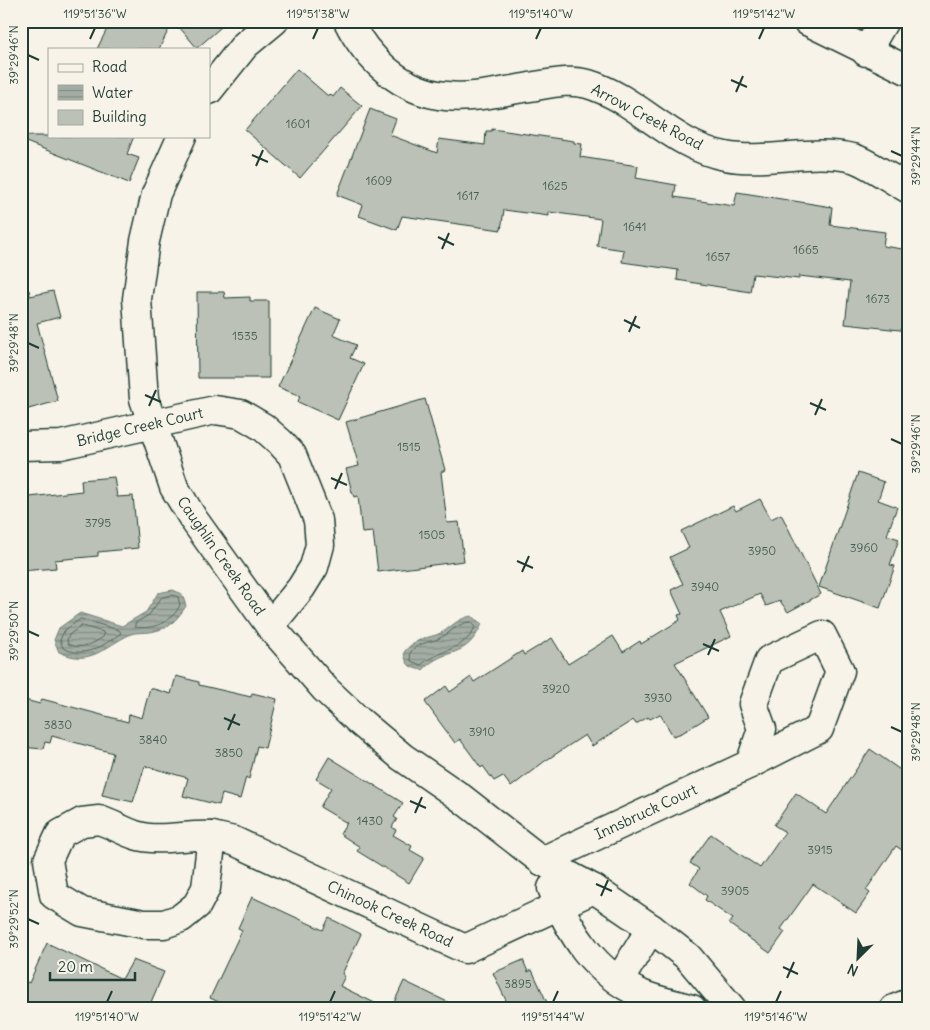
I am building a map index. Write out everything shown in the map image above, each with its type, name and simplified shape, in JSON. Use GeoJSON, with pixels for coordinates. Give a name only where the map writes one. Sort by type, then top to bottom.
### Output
{"type":"FeatureCollection","features":[{"type":"Feature","properties":{"kind":"street"},"geometry":{"type":"LineString","coordinates":[[210,89],[245,45],[274,21]]}},
{"type":"Feature","properties":{"kind":"street","name":"Arrow Creek Road"},"geometry":{"type":"LineString","coordinates":[[348,21],[369,56],[391,76],[444,96],[468,96],[558,81],[588,84],[619,98],[664,129],[695,146],[724,156],[762,158],[812,153],[854,158],[909,189]]}},
{"type":"Feature","properties":{"kind":"street"},"geometry":{"type":"LineString","coordinates":[[807,21],[866,52],[909,71]]}},
{"type":"Feature","properties":{"kind":"street"},"geometry":{"type":"LineString","coordinates":[[866,52],[884,21]]}},
{"type":"Feature","properties":{"kind":"street","name":"Caughlin Creek Road"},"geometry":{"type":"LineString","coordinates":[[181,138],[156,194],[137,299],[144,399],[154,423],[174,487],[215,552],[270,626],[325,689],[359,721],[402,757],[460,797],[542,861],[594,889],[651,928],[688,957],[732,1009]]}},
{"type":"Feature","properties":{"kind":"street","name":"Bridge Creek Court"},"geometry":{"type":"LineString","coordinates":[[21,446],[61,445],[215,410],[241,414],[263,427],[292,455],[318,520],[320,545],[310,574],[270,626]]}},
{"type":"Feature","properties":{"kind":"street","name":"Innsbruck Court"},"geometry":{"type":"LineString","coordinates":[[542,861],[750,764],[819,729],[840,670],[822,635],[769,660],[753,704],[762,729],[750,764]]}},
{"type":"Feature","properties":{"kind":"street","name":"Chinook Creek Road"},"geometry":{"type":"LineString","coordinates":[[212,836],[206,888],[197,906],[181,918],[164,924],[136,922],[82,912],[54,894],[48,860],[60,834],[82,822],[99,820],[135,835],[155,838],[196,835],[212,836],[234,841],[465,949],[594,889]]}},
{"type":"Feature","properties":{"kind":"street"},"geometry":{"type":"LineString","coordinates":[[542,861],[572,932],[589,957],[619,981],[641,994],[692,1009]]}},
{"type":"Feature","properties":{"kind":"street"},"geometry":{"type":"LineString","coordinates":[[619,981],[651,928]]}},
{"type":"Feature","properties":{"kind":"street"},"geometry":{"type":"LineString","coordinates":[[894,1009],[909,1003]]}},
{"type":"Feature","properties":{"kind":"water"},"geometry":{"type":"Polygon","coordinates":[[[173,590],[182,594],[186,606],[175,620],[162,629],[131,634],[96,654],[88,656],[70,656],[59,652],[54,640],[59,628],[80,613],[122,626],[146,612],[158,593],[173,590]]]}},
{"type":"Feature","properties":{"kind":"water"},"geometry":{"type":"Polygon","coordinates":[[[471,616],[482,624],[476,636],[469,644],[462,649],[431,662],[423,670],[411,667],[407,663],[404,652],[411,645],[418,640],[441,633],[465,617],[471,616]]]}},
{"type":"Feature","properties":{"kind":"building"},"geometry":{"type":"Polygon","coordinates":[[[111,21],[173,21],[160,48],[98,48],[111,21]]]}},
{"type":"Feature","properties":{"kind":"building"},"geometry":{"type":"Polygon","coordinates":[[[174,21],[228,21],[197,48],[174,21]]]}},
{"type":"Feature","properties":{"kind":"building"},"geometry":{"type":"Polygon","coordinates":[[[297,69],[328,96],[330,94],[333,97],[340,88],[362,106],[300,178],[245,130],[297,69]]]}},
{"type":"Feature","properties":{"kind":"building"},"geometry":{"type":"Polygon","coordinates":[[[370,109],[396,119],[390,135],[437,153],[439,139],[485,145],[486,131],[492,131],[492,129],[574,141],[574,143],[582,144],[580,157],[638,166],[636,178],[676,185],[674,197],[734,206],[737,192],[832,207],[830,225],[885,232],[883,246],[909,250],[909,331],[845,324],[850,282],[799,276],[799,279],[753,274],[750,292],[677,280],[678,270],[622,262],[624,250],[597,246],[601,219],[549,212],[549,216],[504,210],[501,230],[402,216],[397,230],[359,216],[363,205],[337,195],[370,109]]]}},
{"type":"Feature","properties":{"kind":"building"},"geometry":{"type":"Polygon","coordinates":[[[21,136],[48,136],[48,138],[133,138],[127,154],[139,158],[129,183],[21,140],[21,136]]]}},
{"type":"Feature","properties":{"kind":"building"},"geometry":{"type":"Polygon","coordinates":[[[29,290],[30,296],[53,291],[60,317],[37,323],[58,401],[21,411],[21,291],[29,290]]]}},
{"type":"Feature","properties":{"kind":"building"},"geometry":{"type":"Polygon","coordinates":[[[197,292],[224,292],[225,298],[250,297],[250,301],[269,301],[269,378],[198,378],[197,292]]]}},
{"type":"Feature","properties":{"kind":"building"},"geometry":{"type":"Polygon","coordinates":[[[315,308],[340,319],[333,335],[356,345],[350,358],[364,364],[338,420],[298,402],[300,396],[278,387],[315,308]]]}},
{"type":"Feature","properties":{"kind":"building"},"geometry":{"type":"Polygon","coordinates":[[[425,399],[445,470],[441,472],[447,523],[459,522],[464,561],[378,572],[373,532],[362,533],[358,496],[354,497],[346,469],[359,466],[346,422],[425,399]]]}},
{"type":"Feature","properties":{"kind":"building"},"geometry":{"type":"Polygon","coordinates":[[[858,473],[884,482],[878,500],[897,507],[887,535],[899,539],[890,565],[895,566],[880,608],[819,587],[858,473]]]}},
{"type":"Feature","properties":{"kind":"building"},"geometry":{"type":"Polygon","coordinates":[[[114,477],[117,497],[133,496],[138,548],[98,552],[98,556],[55,560],[56,568],[21,571],[21,498],[82,491],[81,480],[114,477]]]}},
{"type":"Feature","properties":{"kind":"building"},"geometry":{"type":"Polygon","coordinates":[[[760,499],[771,519],[781,514],[821,594],[788,612],[780,601],[766,606],[760,594],[720,612],[731,636],[675,663],[708,717],[682,733],[673,736],[660,714],[650,719],[648,717],[636,724],[633,720],[592,746],[585,735],[545,761],[511,787],[503,776],[494,781],[483,766],[481,768],[460,739],[455,743],[425,702],[446,686],[450,692],[471,677],[474,682],[522,651],[524,655],[552,638],[568,664],[613,636],[623,652],[640,641],[641,644],[680,620],[678,615],[682,614],[671,590],[683,584],[670,557],[689,548],[681,531],[733,506],[736,511],[760,499]]]}},
{"type":"Feature","properties":{"kind":"building"},"geometry":{"type":"Polygon","coordinates":[[[176,676],[199,682],[199,685],[251,697],[252,693],[277,699],[265,748],[257,746],[249,779],[246,777],[240,799],[222,794],[219,805],[183,796],[188,778],[145,766],[133,802],[102,795],[113,753],[52,736],[50,743],[45,742],[43,749],[21,747],[21,699],[40,704],[42,699],[128,722],[129,714],[142,718],[150,688],[171,694],[176,676]]]}},
{"type":"Feature","properties":{"kind":"building"},"geometry":{"type":"Polygon","coordinates":[[[870,749],[909,776],[909,855],[896,846],[866,890],[870,893],[856,913],[813,884],[781,929],[785,932],[770,953],[729,924],[733,919],[705,900],[707,896],[690,883],[699,869],[690,863],[711,834],[760,868],[785,832],[774,825],[796,793],[826,814],[870,749]]]}},
{"type":"Feature","properties":{"kind":"building"},"geometry":{"type":"Polygon","coordinates":[[[329,757],[403,803],[394,817],[397,819],[392,827],[396,830],[393,835],[412,846],[410,850],[424,858],[409,883],[357,851],[360,847],[340,834],[347,823],[320,807],[331,788],[316,779],[329,757]]]}},
{"type":"Feature","properties":{"kind":"building"},"geometry":{"type":"Polygon","coordinates":[[[252,897],[323,930],[329,918],[361,934],[342,974],[345,976],[340,986],[387,1009],[232,1008],[210,998],[242,930],[238,928],[252,897]]]}},
{"type":"Feature","properties":{"kind":"building"},"geometry":{"type":"Polygon","coordinates":[[[47,943],[122,979],[133,960],[164,972],[148,1009],[21,1009],[21,979],[29,983],[47,943]]]}},
{"type":"Feature","properties":{"kind":"building"},"geometry":{"type":"Polygon","coordinates":[[[523,960],[528,972],[532,970],[550,1009],[510,1009],[493,973],[523,960]]]}},
{"type":"Feature","properties":{"kind":"building"},"geometry":{"type":"Polygon","coordinates":[[[404,981],[462,1009],[391,1009],[404,981]]]}}]}
